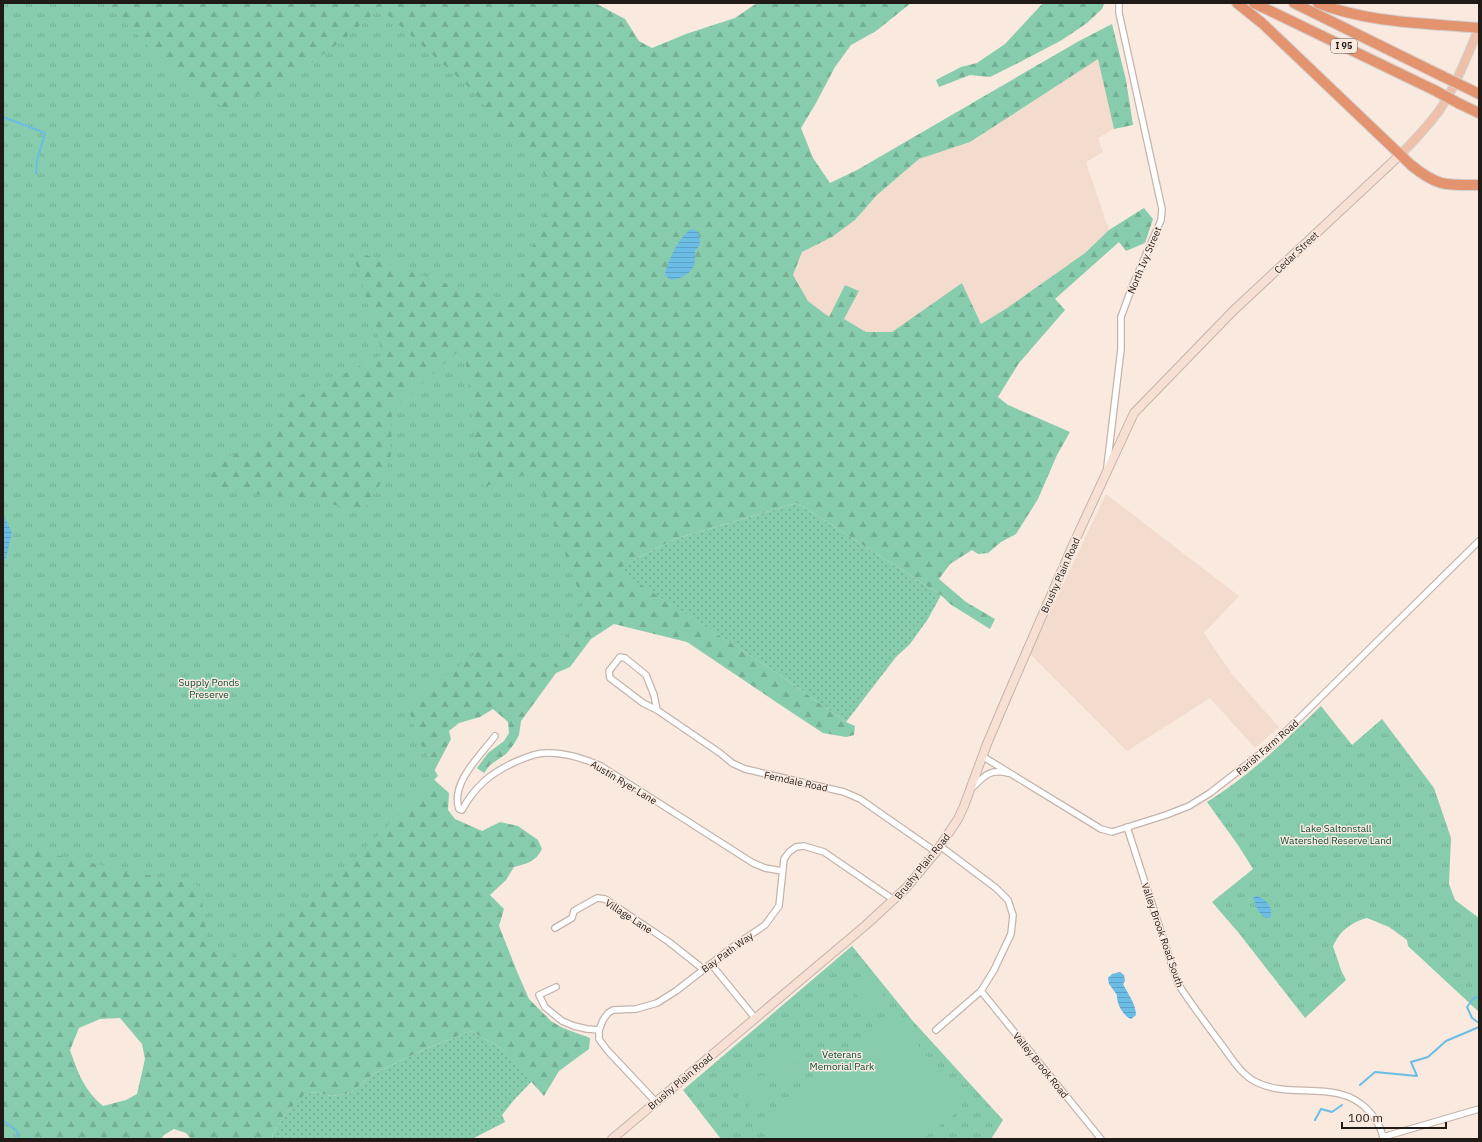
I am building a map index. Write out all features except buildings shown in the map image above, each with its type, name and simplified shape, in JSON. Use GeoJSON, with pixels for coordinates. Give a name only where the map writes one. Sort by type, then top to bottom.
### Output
{"type":"FeatureCollection","features":[{"type":"Feature","properties":{"kind":"highway"},"geometry":{"type":"LineString","coordinates":[[1237,3],[1262,23],[1400,155],[1424,175],[1446,185],[1479,185]]}},
{"type":"Feature","properties":{"kind":"highway","name":"I 95"},"geometry":{"type":"LineString","coordinates":[[1254,3],[1479,113]]}},
{"type":"Feature","properties":{"kind":"highway","name":"I 95"},"geometry":{"type":"LineString","coordinates":[[1294,3],[1479,94]]}},
{"type":"Feature","properties":{"kind":"highway"},"geometry":{"type":"LineString","coordinates":[[1318,3],[1353,14],[1375,18],[1479,28]]}},
{"type":"Feature","properties":{"kind":"main road","name":"Cedar Street"},"geometry":{"type":"LineString","coordinates":[[1106,471],[1134,413],[1233,311],[1418,137],[1439,110],[1454,85],[1479,28]]}},
{"type":"Feature","properties":{"kind":"main road","name":"Brushy Plain Road"},"geometry":{"type":"LineString","coordinates":[[612,1139],[655,1101],[866,925],[894,900],[938,849],[958,819],[1006,698],[1106,471]]}},
{"type":"Feature","properties":{"kind":"street","name":"North Ivy Street"},"geometry":{"type":"LineString","coordinates":[[1106,471],[1121,349],[1121,317],[1132,287],[1161,220],[1162,209],[1119,13],[1119,3]]}},
{"type":"Feature","properties":{"kind":"street","name":"Parish Farm Road"},"geometry":{"type":"LineString","coordinates":[[982,756],[1101,829],[1112,832],[1189,806],[1210,793],[1274,744],[1479,541]]}},
{"type":"Feature","properties":{"kind":"street","name":"Ferndale Road"},"geometry":{"type":"LineString","coordinates":[[657,710],[654,695],[646,675],[625,658],[620,657],[608,671],[610,678],[643,703],[657,710],[720,753],[732,763],[745,769],[760,773],[844,792],[860,799],[996,888],[1008,900],[1013,914],[1011,934],[994,970],[981,991],[936,1030]]}},
{"type":"Feature","properties":{"kind":"street","name":"Austin Ryer Lane"},"geometry":{"type":"LineString","coordinates":[[496,736],[467,772],[460,784],[457,803],[459,809],[462,810],[470,796],[480,784],[502,768],[523,758],[543,753],[568,755],[582,758],[600,766],[753,863],[765,868],[782,871]]}},
{"type":"Feature","properties":{"kind":"street","name":"Parish Farm Road"},"geometry":{"type":"LineString","coordinates":[[970,790],[986,773],[1003,772],[1012,774]]}},
{"type":"Feature","properties":{"kind":"street","name":"Valley Brook Road South"},"geometry":{"type":"LineString","coordinates":[[1127,828],[1178,984],[1241,1070],[1255,1081],[1271,1087],[1295,1090],[1322,1090],[1347,1095],[1363,1104],[1374,1116],[1383,1138]]}},
{"type":"Feature","properties":{"kind":"street","name":"Bay Path Way"},"geometry":{"type":"LineString","coordinates":[[599,1030],[608,1013],[613,1010],[636,1009],[657,1003],[676,991],[734,946],[765,925],[779,906],[784,859],[789,852],[796,847],[811,847],[824,852],[894,900]]}},
{"type":"Feature","properties":{"kind":"street","name":"Village Lane"},"geometry":{"type":"LineString","coordinates":[[555,928],[572,918],[574,912],[598,898],[605,899],[669,942],[703,969]]}},
{"type":"Feature","properties":{"kind":"street"},"geometry":{"type":"LineString","coordinates":[[711,964],[755,1018]]}},
{"type":"Feature","properties":{"kind":"street"},"geometry":{"type":"LineString","coordinates":[[556,987],[539,995],[545,1008],[562,1021],[574,1026],[599,1030],[599,1040],[655,1101]]}},
{"type":"Feature","properties":{"kind":"street","name":"Valley Brook Road"},"geometry":{"type":"LineString","coordinates":[[981,991],[1101,1139]]}},
{"type":"Feature","properties":{"kind":"street"},"geometry":{"type":"LineString","coordinates":[[1383,1138],[1479,1109]]}},
{"type":"Feature","properties":{"kind":"shaded area"},"geometry":{"type":"Polygon","coordinates":[[[1099,58],[1114,129],[1098,138],[1103,152],[1086,162],[1109,230],[1085,253],[1007,308],[981,324],[962,283],[892,332],[866,332],[844,319],[859,292],[845,285],[829,318],[808,301],[793,275],[802,252],[832,237],[855,220],[877,195],[919,159],[970,142],[1099,58]]]}},
{"type":"Feature","properties":{"kind":"shaded area"},"geometry":{"type":"Polygon","coordinates":[[[1106,494],[1239,596],[1204,633],[1231,673],[1279,727],[1255,748],[1210,698],[1127,751],[1030,654],[1106,494]]]}},
{"type":"Feature","properties":{"kind":"green space"},"geometry":{"type":"Polygon","coordinates":[[[3,3],[595,3],[625,19],[639,41],[652,48],[686,34],[735,18],[757,3],[911,3],[876,31],[851,45],[835,67],[801,128],[813,158],[830,183],[857,170],[1079,41],[1112,24],[1126,80],[1133,125],[1114,129],[1098,59],[970,142],[919,159],[877,195],[855,220],[832,237],[802,252],[793,275],[808,301],[829,317],[845,285],[859,291],[844,319],[866,332],[892,332],[962,283],[981,324],[1007,308],[1085,253],[1109,230],[1144,208],[1153,219],[1145,243],[1126,251],[1119,242],[1055,299],[1065,310],[1019,363],[998,397],[1008,405],[1070,432],[1057,455],[1038,499],[1016,534],[1001,542],[988,553],[978,554],[972,550],[950,564],[939,579],[966,602],[995,619],[990,629],[950,604],[941,595],[797,503],[675,539],[637,558],[618,570],[774,671],[846,722],[855,726],[854,735],[846,737],[823,733],[687,642],[614,624],[591,639],[570,667],[556,673],[521,721],[519,735],[514,744],[506,754],[490,765],[484,773],[477,768],[488,753],[504,741],[509,733],[508,722],[493,709],[480,717],[459,723],[449,731],[451,739],[431,777],[449,793],[448,810],[455,819],[482,831],[500,822],[518,826],[538,840],[542,849],[540,853],[531,861],[514,867],[506,880],[490,895],[504,909],[499,926],[529,999],[551,1021],[563,1028],[590,1038],[589,1049],[559,1071],[544,1096],[502,1049],[471,1031],[423,1050],[373,1074],[351,1093],[332,1096],[314,1092],[304,1095],[288,1111],[273,1133],[272,1139],[191,1139],[186,1133],[174,1129],[164,1135],[161,1139],[3,1139],[3,3]],[[120,1018],[100,1019],[79,1028],[70,1050],[82,1081],[96,1100],[103,1106],[126,1100],[137,1094],[145,1059],[142,1044],[120,1018]]]}},
{"type":"Feature","properties":{"kind":"green space","name":"Supply Ponds Preserve"},"geometry":{"type":"Polygon","coordinates":[[[3,3],[107,3],[180,80],[209,100],[232,110],[310,64],[344,39],[380,8],[471,89],[556,188],[511,303],[432,279],[352,250],[383,354],[284,404],[275,435],[217,462],[207,490],[315,499],[363,513],[383,479],[391,455],[392,410],[464,346],[475,438],[483,487],[535,471],[583,603],[553,669],[483,648],[407,704],[418,739],[438,776],[314,898],[240,958],[208,947],[200,886],[3,844],[3,3]]]}},
{"type":"Feature","properties":{"kind":"green space"},"geometry":{"type":"Polygon","coordinates":[[[1043,3],[1104,3],[1102,9],[1087,23],[1062,40],[1022,61],[990,77],[970,75],[939,87],[936,80],[961,67],[977,63],[1005,44],[1043,3]]]}},
{"type":"Feature","properties":{"kind":"green space"},"geometry":{"type":"Polygon","coordinates":[[[797,503],[941,595],[928,619],[910,644],[896,657],[846,722],[774,671],[617,570],[675,539],[797,503]]]}},
{"type":"Feature","properties":{"kind":"green space","name":"Lake Saltonstall Watershed Reserve Land"},"geometry":{"type":"Polygon","coordinates":[[[1321,706],[1352,745],[1382,719],[1434,788],[1451,838],[1449,884],[1455,900],[1479,918],[1479,1012],[1408,946],[1407,940],[1389,927],[1367,918],[1356,922],[1347,928],[1339,936],[1333,946],[1346,980],[1305,1018],[1238,932],[1212,902],[1253,869],[1238,845],[1207,802],[1252,770],[1321,706]]]}},
{"type":"Feature","properties":{"kind":"green space","name":"Veterans Memorial Park"},"geometry":{"type":"Polygon","coordinates":[[[852,946],[912,1020],[1003,1120],[991,1139],[721,1139],[683,1090],[852,946]]]}},
{"type":"Feature","properties":{"kind":"green space"},"geometry":{"type":"Polygon","coordinates":[[[870,979],[890,1004],[874,1017],[854,992],[870,979]]]}},
{"type":"Feature","properties":{"kind":"green space"},"geometry":{"type":"Polygon","coordinates":[[[892,1012],[958,1096],[957,1112],[923,1139],[768,1139],[757,1126],[892,1012]]]}},
{"type":"Feature","properties":{"kind":"green space"},"geometry":{"type":"Polygon","coordinates":[[[471,1031],[502,1049],[532,1081],[502,1115],[505,1122],[472,1139],[272,1139],[273,1133],[288,1111],[303,1095],[314,1092],[332,1096],[351,1093],[373,1074],[423,1050],[471,1031]]]}},
{"type":"Feature","properties":{"kind":"green space"},"geometry":{"type":"Polygon","coordinates":[[[791,1050],[795,1055],[792,1057],[794,1060],[775,1075],[773,1073],[770,1075],[766,1071],[768,1068],[767,1066],[786,1051],[788,1052],[791,1050]]]}},
{"type":"Feature","properties":{"kind":"green space"},"geometry":{"type":"Polygon","coordinates":[[[801,1061],[805,1066],[802,1069],[803,1071],[784,1087],[782,1085],[780,1087],[775,1083],[778,1080],[777,1078],[796,1062],[797,1064],[801,1061]]]}},
{"type":"Feature","properties":{"kind":"green space"},"geometry":{"type":"Polygon","coordinates":[[[762,1074],[766,1079],[763,1082],[764,1084],[746,1099],[744,1098],[741,1100],[737,1096],[740,1093],[738,1091],[757,1075],[759,1077],[762,1074]]]}},
{"type":"Feature","properties":{"kind":"green space"},"geometry":{"type":"Polygon","coordinates":[[[767,1086],[768,1088],[772,1086],[776,1090],[773,1093],[774,1095],[755,1111],[754,1109],[751,1112],[747,1107],[750,1104],[748,1102],[767,1086]]]}},
{"type":"Feature","properties":{"kind":"green space"},"geometry":{"type":"Polygon","coordinates":[[[3,1109],[33,1139],[3,1139],[3,1109]]]}},
{"type":"Feature","properties":{"kind":"water"},"geometry":{"type":"Polygon","coordinates":[[[692,229],[698,232],[700,240],[699,246],[695,250],[694,266],[690,272],[682,277],[669,279],[665,275],[671,257],[683,236],[692,229]]]}},
{"type":"Feature","properties":{"kind":"water"},"geometry":{"type":"Polygon","coordinates":[[[3,514],[12,533],[6,558],[3,563],[3,514]]]}},
{"type":"Feature","properties":{"kind":"water"},"geometry":{"type":"Polygon","coordinates":[[[1256,896],[1266,901],[1270,906],[1271,917],[1266,918],[1258,911],[1253,898],[1256,896]]]}},
{"type":"Feature","properties":{"kind":"water"},"geometry":{"type":"Polygon","coordinates":[[[1120,972],[1124,975],[1125,981],[1123,984],[1136,1011],[1136,1015],[1131,1019],[1125,1015],[1121,1009],[1117,995],[1109,984],[1108,978],[1112,974],[1120,972]]]}},
{"type":"Feature","properties":{"kind":"waterway"},"geometry":{"type":"LineString","coordinates":[[3,117],[45,133],[37,161],[36,174]]}},
{"type":"Feature","properties":{"kind":"waterway"},"geometry":{"type":"LineString","coordinates":[[1479,996],[1473,999],[1467,1007],[1472,1018],[1479,1023]]}},
{"type":"Feature","properties":{"kind":"waterway"},"geometry":{"type":"LineString","coordinates":[[1360,1085],[1375,1072],[1417,1076],[1411,1062],[1428,1057],[1446,1041],[1479,1027]]}},
{"type":"Feature","properties":{"kind":"waterway"},"geometry":{"type":"LineString","coordinates":[[1315,1120],[1321,1109],[1332,1112],[1342,1105]]}},
{"type":"Feature","properties":{"kind":"waterway"},"geometry":{"type":"LineString","coordinates":[[3,1120],[18,1132],[19,1139]]}}]}
